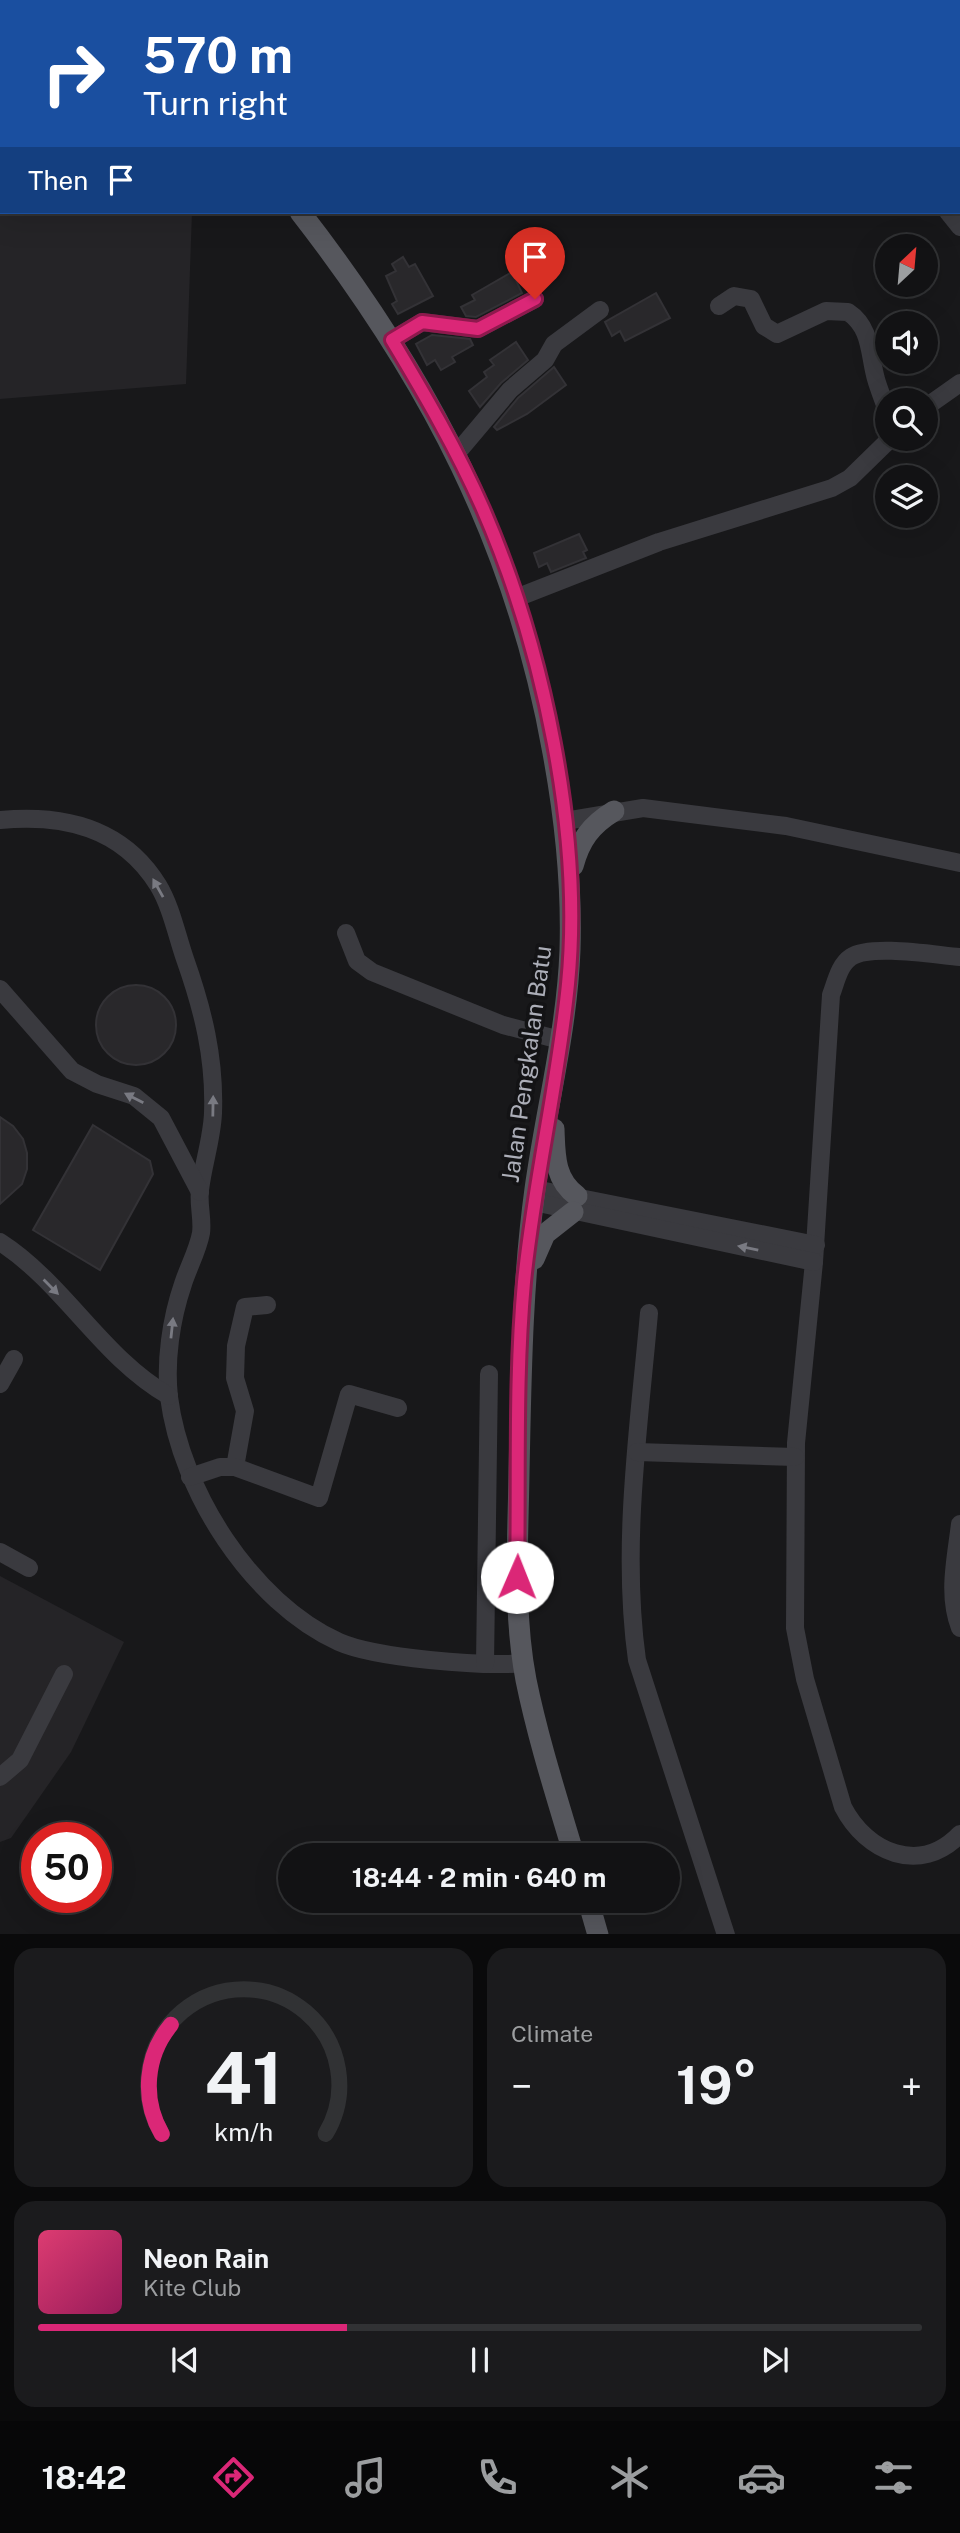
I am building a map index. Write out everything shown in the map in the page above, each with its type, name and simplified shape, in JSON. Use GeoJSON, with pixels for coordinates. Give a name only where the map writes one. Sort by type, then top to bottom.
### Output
{"type":"FeatureCollection","features":[{"type":"Feature","properties":{"kind":"main road","name":"Jalan Pengkalan Batu"},"geometry":{"type":"LineString","coordinates":[[302,214],[364,297],[392,340],[457,453],[483,508],[516,598],[541,684],[565,821],[570,948],[561,1040],[534,1195],[524,1280],[517,1577],[524,1663],[571,1843]]}},
{"type":"Feature","properties":{"kind":"main road"},"geometry":{"type":"LineString","coordinates":[[569,887],[575,856],[584,837],[599,820],[614,811]]}},
{"type":"Feature","properties":{"kind":"main road"},"geometry":{"type":"LineString","coordinates":[[524,1280],[545,1234],[575,1204],[556,1166],[552,1092]]}},
{"type":"Feature","properties":{"kind":"main road"},"geometry":{"type":"LineString","coordinates":[[592,1913],[598,1934]]}},
{"type":"Feature","properties":{"kind":"street"},"geometry":{"type":"LineString","coordinates":[[719,306],[734,296],[751,299],[764,327],[777,334],[826,311],[848,312],[863,327],[879,388]]}},
{"type":"Feature","properties":{"kind":"street"},"geometry":{"type":"LineString","coordinates":[[392,340],[422,322],[478,329],[535,299]]}},
{"type":"Feature","properties":{"kind":"street"},"geometry":{"type":"LineString","coordinates":[[457,453],[510,390],[545,360],[554,344],[600,310]]}},
{"type":"Feature","properties":{"kind":"street"},"geometry":{"type":"LineString","coordinates":[[938,399],[960,383]]}},
{"type":"Feature","properties":{"kind":"street"},"geometry":{"type":"LineString","coordinates":[[516,598],[659,542],[832,488],[850,478],[878,451]]}},
{"type":"Feature","properties":{"kind":"street"},"geometry":{"type":"LineString","coordinates":[[565,821],[643,808],[786,826],[960,863]]}},
{"type":"Feature","properties":{"kind":"street"},"geometry":{"type":"LineString","coordinates":[[0,820],[49,817],[94,830],[116,843],[145,868],[160,887],[203,1012],[210,1042],[213,1114],[200,1192],[201,1233],[173,1317],[169,1396],[179,1447],[207,1513],[228,1544],[270,1590],[317,1631],[367,1652],[485,1664],[524,1663]]}},
{"type":"Feature","properties":{"kind":"street"},"geometry":{"type":"LineString","coordinates":[[346,933],[357,961],[372,972],[503,1026],[561,1040]]}},
{"type":"Feature","properties":{"kind":"street"},"geometry":{"type":"LineString","coordinates":[[960,957],[867,950],[852,956],[843,965],[831,995],[815,1254],[795,1457],[797,1646],[842,1807],[852,1825],[865,1839],[889,1852],[908,1855],[925,1852],[940,1848],[960,1834]]}},
{"type":"Feature","properties":{"kind":"street"},"geometry":{"type":"LineString","coordinates":[[0,989],[72,1071],[97,1084],[134,1096],[161,1118],[200,1192]]}},
{"type":"Feature","properties":{"kind":"street"},"geometry":{"type":"LineString","coordinates":[[534,1195],[815,1254]]}},
{"type":"Feature","properties":{"kind":"street"},"geometry":{"type":"LineString","coordinates":[[0,1242],[52,1287],[142,1379],[169,1396]]}},
{"type":"Feature","properties":{"kind":"street"},"geometry":{"type":"LineString","coordinates":[[235,1467],[245,1411],[235,1378],[236,1346],[245,1307],[267,1305]]}},
{"type":"Feature","properties":{"kind":"street"},"geometry":{"type":"LineString","coordinates":[[649,1313],[637,1452],[632,1566],[637,1660],[726,1934]]}},
{"type":"Feature","properties":{"kind":"street"},"geometry":{"type":"LineString","coordinates":[[0,1384],[14,1359]]}},
{"type":"Feature","properties":{"kind":"street"},"geometry":{"type":"LineString","coordinates":[[485,1664],[489,1374]]}},
{"type":"Feature","properties":{"kind":"street"},"geometry":{"type":"LineString","coordinates":[[190,1477],[220,1467],[235,1467],[319,1498],[349,1394],[398,1408]]}},
{"type":"Feature","properties":{"kind":"street"},"geometry":{"type":"LineString","coordinates":[[637,1452],[795,1457]]}},
{"type":"Feature","properties":{"kind":"street"},"geometry":{"type":"LineString","coordinates":[[960,1524],[952,1590],[955,1615],[960,1628]]}},
{"type":"Feature","properties":{"kind":"street"},"geometry":{"type":"LineString","coordinates":[[0,1552],[29,1568]]}},
{"type":"Feature","properties":{"kind":"street"},"geometry":{"type":"LineString","coordinates":[[0,1777],[20,1760],[64,1674]]}},
{"type":"Feature","properties":{"kind":"shaded area"},"geometry":{"type":"Polygon","coordinates":[[[0,214],[192,214],[186,384],[0,399],[0,214]]]}},
{"type":"Feature","properties":{"kind":"shaded area"},"geometry":{"type":"Polygon","coordinates":[[[0,1576],[124,1642],[71,1752],[11,1838],[0,1842],[0,1576]]]}},
{"type":"Feature","properties":{"kind":"building"},"geometry":{"type":"Polygon","coordinates":[[[403,257],[409,267],[415,264],[433,296],[398,314],[392,304],[397,301],[386,276],[396,271],[392,264],[403,257]]]}},
{"type":"Feature","properties":{"kind":"building"},"geometry":{"type":"Polygon","coordinates":[[[512,272],[522,293],[476,317],[466,316],[461,307],[475,300],[472,295],[512,272]]]}},
{"type":"Feature","properties":{"kind":"building"},"geometry":{"type":"Polygon","coordinates":[[[656,293],[670,318],[625,341],[620,331],[612,336],[605,322],[656,293]]]}},
{"type":"Feature","properties":{"kind":"building"},"geometry":{"type":"Polygon","coordinates":[[[432,335],[470,339],[473,345],[452,357],[455,362],[441,370],[435,360],[427,365],[416,344],[432,335]]]}},
{"type":"Feature","properties":{"kind":"building"},"geometry":{"type":"Polygon","coordinates":[[[516,342],[528,360],[501,383],[480,407],[469,391],[487,377],[484,372],[494,365],[490,360],[516,342]]]}},
{"type":"Feature","properties":{"kind":"building"},"geometry":{"type":"Polygon","coordinates":[[[554,367],[566,385],[527,414],[497,430],[494,427],[518,398],[554,367]]]}},
{"type":"Feature","properties":{"kind":"building"},"geometry":{"type":"Polygon","coordinates":[[[579,534],[587,550],[583,552],[586,558],[551,572],[547,563],[539,567],[534,553],[579,534]]]}},
{"type":"Feature","properties":{"kind":"building"},"geometry":{"type":"Polygon","coordinates":[[[136,985],[151,988],[164,997],[173,1010],[176,1025],[173,1040],[164,1053],[151,1062],[136,1065],[121,1062],[108,1053],[99,1040],[96,1025],[99,1010],[108,997],[121,988],[136,985]]]}},
{"type":"Feature","properties":{"kind":"building"},"geometry":{"type":"Polygon","coordinates":[[[0,1117],[13,1126],[23,1139],[27,1153],[27,1169],[22,1184],[0,1204],[0,1117]]]}},
{"type":"Feature","properties":{"kind":"building"},"geometry":{"type":"Polygon","coordinates":[[[93,1125],[150,1161],[153,1174],[100,1270],[33,1230],[93,1125]]]}},
{"type":"Feature","properties":{"kind":"route"},"geometry":{"type":"LineString","coordinates":[[517,1577],[524,1280],[535,1189],[561,1040],[568,983],[569,887],[565,821],[541,684],[516,598],[497,545],[457,453],[392,340],[422,322],[478,329],[502,319],[535,299]]}}]}
